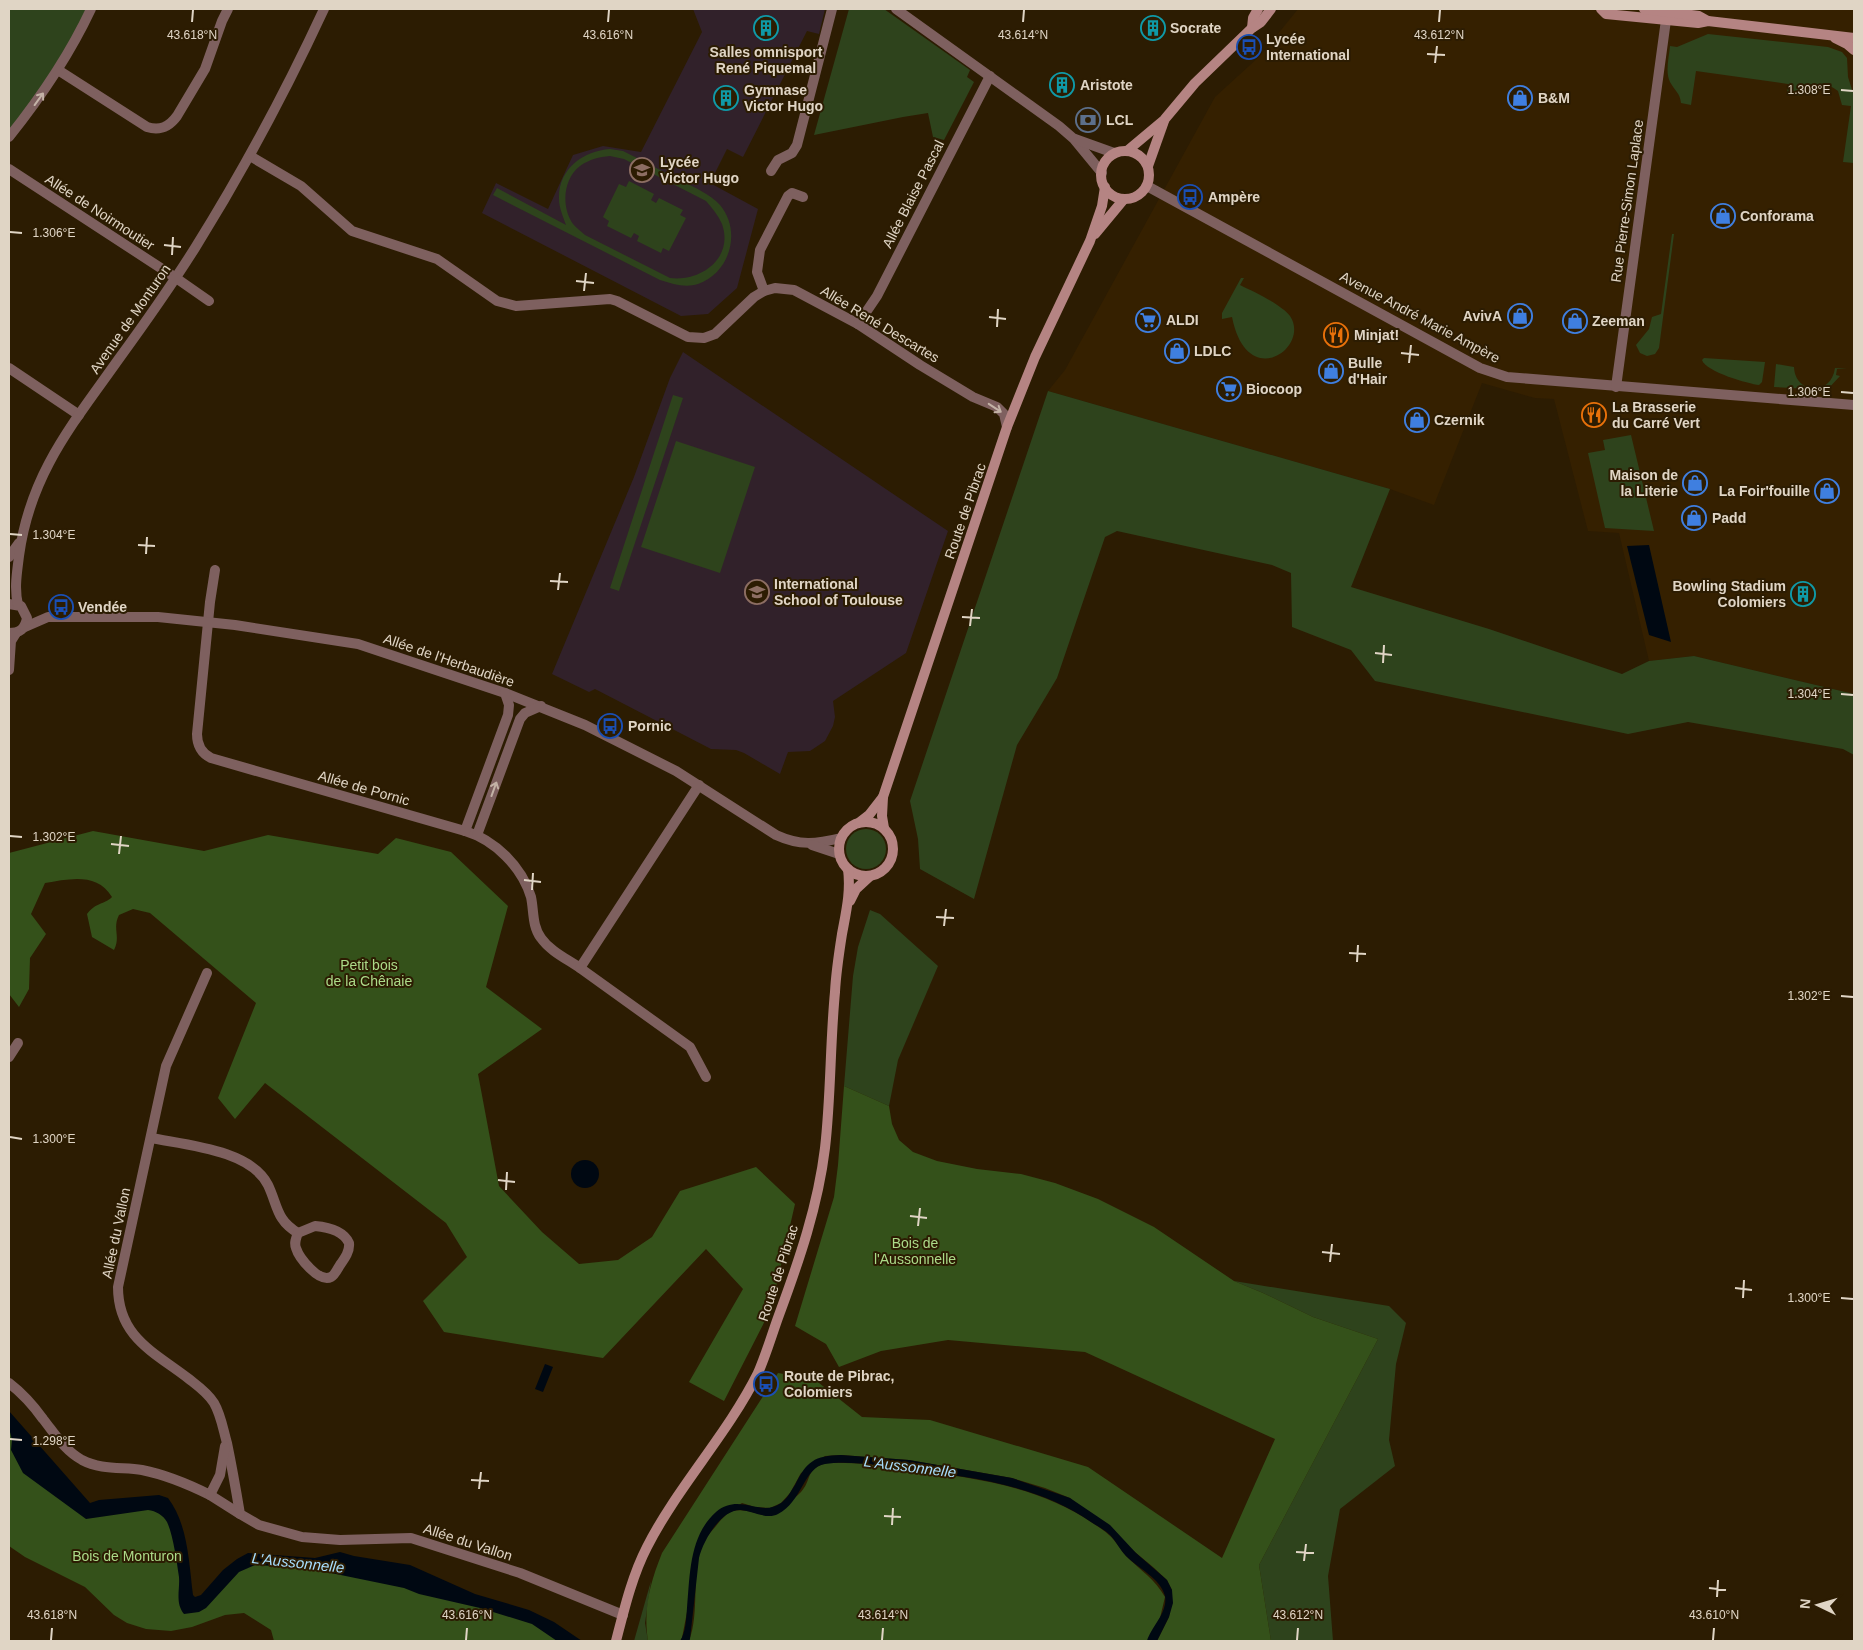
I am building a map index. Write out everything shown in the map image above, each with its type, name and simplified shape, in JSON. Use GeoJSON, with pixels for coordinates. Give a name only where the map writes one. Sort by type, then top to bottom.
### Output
{"type":"FeatureCollection","features":[{"type":"Feature","properties":{"kind":"main road"},"geometry":{"type":"LineString","coordinates":[[1252,28],[1258,9]]}},
{"type":"Feature","properties":{"kind":"main road"},"geometry":{"type":"LineString","coordinates":[[1127,151],[1164,120],[1194,83],[1252,28],[1261,22],[1272,9]]}},
{"type":"Feature","properties":{"kind":"main road"},"geometry":{"type":"LineString","coordinates":[[1601,9],[1606,14],[1698,23],[1708,21],[1854,38]]}},
{"type":"Feature","properties":{"kind":"main road"},"geometry":{"type":"LineString","coordinates":[[1645,9],[1699,16],[1708,21]]}},
{"type":"Feature","properties":{"kind":"main road"},"geometry":{"type":"LineString","coordinates":[[1828,34],[1854,50]]}},
{"type":"Feature","properties":{"kind":"main road"},"geometry":{"type":"LineString","coordinates":[[1148,166],[1140,156],[1127,151],[1114,153],[1106,161],[1102,173],[1105,187],[1115,196],[1124,199],[1140,194],[1146,186],[1149,174],[1148,166],[1164,120]]}},
{"type":"Feature","properties":{"kind":"main road","name":"Route de Pibrac"},"geometry":{"type":"LineString","coordinates":[[884,828],[882,816],[883,798],[1007,427],[1035,357],[1090,241],[1102,206],[1105,187]]}},
{"type":"Feature","properties":{"kind":"main road","name":"Route de Pibrac"},"geometry":{"type":"LineString","coordinates":[[1090,241],[1124,199]]}},
{"type":"Feature","properties":{"kind":"main road","name":"Route de Pibrac"},"geometry":{"type":"LineString","coordinates":[[858,823],[869,815],[883,798]]}},
{"type":"Feature","properties":{"kind":"main road"},"geometry":{"type":"LineString","coordinates":[[872,822],[884,828],[893,842],[892,857],[883,871],[869,876],[859,876],[848,869],[842,862],[839,854],[841,838],[850,827],[858,823],[872,822]]}},
{"type":"Feature","properties":{"kind":"main road","name":"Route de Pibrac"},"geometry":{"type":"LineString","coordinates":[[616,1641],[646,1548],[687,1480],[729,1422],[758,1372],[784,1303],[806,1234],[818,1191],[825,1148],[834,994],[838,957],[848,904],[848,869]]}},
{"type":"Feature","properties":{"kind":"main road","name":"Route de Pibrac"},"geometry":{"type":"LineString","coordinates":[[848,904],[856,889],[869,876]]}},
{"type":"Feature","properties":{"kind":"street"},"geometry":{"type":"LineString","coordinates":[[9,137],[40,98],[58,70],[91,9]]}},
{"type":"Feature","properties":{"kind":"street"},"geometry":{"type":"LineString","coordinates":[[58,70],[147,127],[164,128],[177,116],[205,68],[228,9]]}},
{"type":"Feature","properties":{"kind":"street","name":"Avenue de Monturon"},"geometry":{"type":"LineString","coordinates":[[25,626],[27,618],[16,606],[16,582],[21,540],[28,510],[44,471],[63,437],[176,278],[213,218],[277,106],[324,9]]}},
{"type":"Feature","properties":{"kind":"street"},"geometry":{"type":"LineString","coordinates":[[771,172],[778,160],[792,153],[797,145],[832,9]]}},
{"type":"Feature","properties":{"kind":"street"},"geometry":{"type":"LineString","coordinates":[[896,9],[1059,126],[1074,139],[1102,173]]}},
{"type":"Feature","properties":{"kind":"street","name":"Rue Pierre-Simon Laplace"},"geometry":{"type":"LineString","coordinates":[[1616,387],[1666,20]]}},
{"type":"Feature","properties":{"kind":"street","name":"Allée Blaise Pascal"},"geometry":{"type":"LineString","coordinates":[[858,324],[877,296],[990,76]]}},
{"type":"Feature","properties":{"kind":"street"},"geometry":{"type":"LineString","coordinates":[[1074,139],[1114,153]]}},
{"type":"Feature","properties":{"kind":"street"},"geometry":{"type":"LineString","coordinates":[[250,156],[301,186],[352,231],[438,259],[497,301],[516,306],[610,299],[688,337],[700,338],[711,336],[718,332],[754,297],[764,291],[757,272],[760,250],[788,196],[792,193],[803,197]]}},
{"type":"Feature","properties":{"kind":"street","name":"Allée de Noirmoutier"},"geometry":{"type":"LineString","coordinates":[[9,169],[209,301]]}},
{"type":"Feature","properties":{"kind":"street","name":"Avenue André Marie Ampère"},"geometry":{"type":"LineString","coordinates":[[1146,186],[1480,368],[1507,378],[1854,404]]}},
{"type":"Feature","properties":{"kind":"street","name":"Allée René Descartes"},"geometry":{"type":"LineString","coordinates":[[764,291],[780,288],[799,292],[858,324],[973,397],[997,407],[1004,414],[1007,427]]}},
{"type":"Feature","properties":{"kind":"street"},"geometry":{"type":"LineString","coordinates":[[9,368],[79,415]]}},
{"type":"Feature","properties":{"kind":"street","name":"Avenue de Monturon"},"geometry":{"type":"LineString","coordinates":[[9,557],[21,540]]}},
{"type":"Feature","properties":{"kind":"street"},"geometry":{"type":"LineString","coordinates":[[208,622],[215,570]]}},
{"type":"Feature","properties":{"kind":"street"},"geometry":{"type":"LineString","coordinates":[[9,592],[16,606]]}},
{"type":"Feature","properties":{"kind":"street","name":"Allée de l'Herbaudière"},"geometry":{"type":"LineString","coordinates":[[16,606],[48,617],[116,616],[208,622],[358,644],[541,706],[620,741],[699,785],[776,835],[793,842],[839,854]]}},
{"type":"Feature","properties":{"kind":"street","name":"Allée de l'Herbaudière"},"geometry":{"type":"LineString","coordinates":[[25,626],[48,617]]}},
{"type":"Feature","properties":{"kind":"street","name":"Allée de Pornic"},"geometry":{"type":"LineString","coordinates":[[208,622],[197,734],[198,744],[206,755],[477,835],[498,849],[519,872],[531,898],[537,932],[543,941],[690,1047],[706,1077]]}},
{"type":"Feature","properties":{"kind":"street"},"geometry":{"type":"LineString","coordinates":[[9,670],[12,633],[25,626]]}},
{"type":"Feature","properties":{"kind":"street"},"geometry":{"type":"LineString","coordinates":[[465,831],[508,715],[509,705],[505,693]]}},
{"type":"Feature","properties":{"kind":"street"},"geometry":{"type":"LineString","coordinates":[[477,835],[520,719],[525,713],[541,706]]}},
{"type":"Feature","properties":{"kind":"street"},"geometry":{"type":"LineString","coordinates":[[580,968],[699,785]]}},
{"type":"Feature","properties":{"kind":"street","name":"Allée de l'Herbaudière"},"geometry":{"type":"LineString","coordinates":[[806,844],[841,838]]}},
{"type":"Feature","properties":{"kind":"street","name":"Allée du Vallon"},"geometry":{"type":"LineString","coordinates":[[207,973],[166,1066],[118,1287],[120,1312],[134,1337],[209,1396],[219,1412],[240,1514]]}},
{"type":"Feature","properties":{"kind":"street"},"geometry":{"type":"LineString","coordinates":[[9,1057],[18,1042]]}},
{"type":"Feature","properties":{"kind":"street"},"geometry":{"type":"LineString","coordinates":[[151,1138],[226,1154],[251,1165],[268,1185],[280,1217],[290,1228],[298,1233]]}},
{"type":"Feature","properties":{"kind":"street"},"geometry":{"type":"LineString","coordinates":[[323,1226],[348,1240],[348,1251],[332,1276],[322,1278],[313,1272],[296,1248],[298,1233],[308,1228],[323,1226]]}},
{"type":"Feature","properties":{"kind":"street","name":"Allée du Vallon"},"geometry":{"type":"LineString","coordinates":[[9,1383],[25,1397],[68,1451],[97,1466],[141,1470],[177,1479],[210,1495],[258,1525],[302,1537],[340,1540],[411,1538],[520,1573],[623,1615]]}},
{"type":"Feature","properties":{"kind":"street","name":"Allée du Vallon"},"geometry":{"type":"LineString","coordinates":[[210,1495],[220,1475],[226,1440]]}},
{"type":"Feature","properties":{"kind":"shaded area","name":"Lycée Victor Hugo"},"geometry":{"type":"Polygon","coordinates":[[[693,9],[825,9],[819,34],[807,31],[743,157],[727,149],[710,183],[758,209],[737,288],[708,314],[681,316],[482,213],[496,183],[548,209],[573,155],[603,146],[641,152],[702,32],[693,9]]]}},
{"type":"Feature","properties":{"kind":"shaded area"},"geometry":{"type":"Polygon","coordinates":[[[1298,9],[1854,9],[1854,694],[1694,656],[1649,661],[1619,533],[1588,531],[1554,399],[1535,398],[1482,383],[1434,505],[1390,489],[1048,391],[1065,370],[1215,97],[1260,56],[1298,9]]]}},
{"type":"Feature","properties":{"kind":"shaded area","name":"International School of Toulouse"},"geometry":{"type":"Polygon","coordinates":[[[683,352],[948,531],[906,653],[833,701],[835,717],[833,726],[825,741],[810,751],[788,752],[780,774],[736,750],[711,749],[595,689],[589,692],[552,674],[634,477],[670,378],[683,352]]]}},
{"type":"Feature","properties":{"kind":"green space"},"geometry":{"type":"Polygon","coordinates":[[[9,9],[91,9],[9,137],[9,9]]]}},
{"type":"Feature","properties":{"kind":"green space"},"geometry":{"type":"Polygon","coordinates":[[[849,9],[884,9],[970,70],[967,77],[974,82],[944,140],[933,137],[928,113],[814,135],[849,9]]]}},
{"type":"Feature","properties":{"kind":"green space"},"geometry":{"type":"Polygon","coordinates":[[[1708,34],[1828,47],[1842,52],[1847,58],[1848,77],[1854,96],[1854,163],[1843,162],[1851,106],[1842,105],[1838,91],[1823,84],[1809,87],[1802,96],[1787,94],[1788,84],[1696,71],[1691,105],[1681,103],[1668,74],[1670,46],[1677,47],[1708,34]]]}},
{"type":"Feature","properties":{"kind":"green space"},"geometry":{"type":"Polygon","coordinates":[[[600,150],[623,151],[702,191],[720,205],[727,215],[731,239],[725,261],[718,271],[709,279],[688,286],[660,280],[493,195],[497,188],[566,225],[559,202],[563,179],[574,163],[590,153],[600,150]],[[610,156],[598,158],[580,166],[574,172],[567,186],[565,202],[573,224],[585,235],[670,278],[693,276],[703,272],[719,257],[723,247],[722,224],[717,215],[706,201],[624,159],[610,156]]]}},
{"type":"Feature","properties":{"kind":"green space"},"geometry":{"type":"Polygon","coordinates":[[[629,181],[654,194],[651,200],[656,203],[659,198],[683,210],[680,215],[686,218],[669,251],[663,248],[661,253],[637,241],[639,236],[634,233],[631,238],[607,226],[609,221],[603,217],[619,184],[626,187],[629,181]]]}},
{"type":"Feature","properties":{"kind":"green space"},"geometry":{"type":"Polygon","coordinates":[[[1672,234],[1674,234],[1659,348],[1655,354],[1647,356],[1640,353],[1636,345],[1649,329],[1652,317],[1661,314],[1672,234]]]}},
{"type":"Feature","properties":{"kind":"green space"},"geometry":{"type":"Polygon","coordinates":[[[1241,278],[1244,278],[1240,285],[1274,303],[1290,316],[1294,328],[1292,340],[1285,350],[1274,357],[1262,358],[1250,353],[1240,340],[1232,317],[1222,319],[1222,313],[1241,278]]]}},
{"type":"Feature","properties":{"kind":"green space"},"geometry":{"type":"Polygon","coordinates":[[[1704,358],[1765,362],[1762,382],[1759,385],[1754,384],[1719,373],[1705,364],[1702,360],[1704,358]]]}},
{"type":"Feature","properties":{"kind":"green space"},"geometry":{"type":"Polygon","coordinates":[[[1776,364],[1794,367],[1800,383],[1806,387],[1813,388],[1821,388],[1827,384],[1835,368],[1847,369],[1837,369],[1836,375],[1840,376],[1827,390],[1774,387],[1776,364]]]}},
{"type":"Feature","properties":{"kind":"green space"},"geometry":{"type":"Polygon","coordinates":[[[1048,391],[1390,489],[1351,587],[1489,629],[1622,674],[1649,661],[1694,656],[1854,694],[1854,755],[1843,749],[1688,722],[1628,734],[1375,681],[1351,650],[1292,627],[1291,573],[1272,565],[1117,531],[1105,537],[1057,678],[1017,745],[974,899],[920,869],[918,839],[910,801],[1048,391]]]}},
{"type":"Feature","properties":{"kind":"green space"},"geometry":{"type":"Polygon","coordinates":[[[673,395],[683,398],[619,591],[610,588],[673,395]]]}},
{"type":"Feature","properties":{"kind":"green space"},"geometry":{"type":"Polygon","coordinates":[[[1631,435],[1654,531],[1605,528],[1588,453],[1605,450],[1603,440],[1631,435]]]}},
{"type":"Feature","properties":{"kind":"green space"},"geometry":{"type":"Polygon","coordinates":[[[676,441],[755,467],[720,573],[641,547],[676,441]]]}},
{"type":"Feature","properties":{"kind":"green space"},"geometry":{"type":"Polygon","coordinates":[[[866,829],[880,835],[886,849],[880,863],[866,869],[852,863],[846,849],[852,835],[866,829]]]}},
{"type":"Feature","properties":{"kind":"green space","name":"Petit bois de la Chênaie"},"geometry":{"type":"Polygon","coordinates":[[[93,831],[204,851],[268,835],[378,854],[396,838],[451,852],[508,906],[486,987],[542,1029],[478,1074],[499,1186],[542,1232],[579,1264],[618,1260],[652,1237],[680,1191],[756,1167],[795,1204],[771,1309],[724,1401],[689,1382],[743,1289],[706,1249],[603,1358],[444,1332],[423,1301],[467,1257],[446,1223],[265,1083],[235,1119],[218,1098],[256,1003],[150,913],[133,909],[119,915],[116,924],[117,941],[114,950],[92,937],[87,914],[94,907],[112,897],[99,884],[82,879],[45,883],[31,914],[46,934],[30,958],[29,989],[19,1007],[9,994],[9,853],[93,831]]]}},
{"type":"Feature","properties":{"kind":"green space"},"geometry":{"type":"Polygon","coordinates":[[[870,910],[880,914],[938,966],[898,1060],[889,1106],[844,1086],[853,976],[858,947],[870,910]]]}},
{"type":"Feature","properties":{"kind":"green space","name":"Bois de l'Aussonnelle"},"geometry":{"type":"Polygon","coordinates":[[[844,1086],[889,1106],[892,1124],[899,1140],[913,1152],[937,1161],[977,1169],[1021,1174],[1055,1183],[1098,1199],[1154,1227],[1234,1281],[1313,1317],[1378,1339],[1259,1565],[1271,1641],[1157,1641],[1169,1617],[1172,1590],[1167,1580],[1070,1498],[1012,1478],[909,1460],[841,1455],[825,1456],[801,1473],[790,1493],[781,1503],[770,1508],[755,1507],[742,1503],[703,1529],[682,1638],[680,1641],[648,1641],[647,1607],[654,1575],[662,1553],[778,1373],[814,1379],[862,1417],[930,1420],[1088,1467],[1222,1558],[1275,1439],[1085,1352],[948,1340],[881,1351],[839,1367],[826,1344],[795,1326],[834,1197],[844,1086]]]}},
{"type":"Feature","properties":{"kind":"green space"},"geometry":{"type":"Polygon","coordinates":[[[1234,1281],[1389,1306],[1406,1323],[1396,1364],[1389,1440],[1395,1466],[1340,1509],[1328,1576],[1333,1641],[1271,1641],[1259,1565],[1378,1339],[1313,1317],[1234,1281]]]}},
{"type":"Feature","properties":{"kind":"green space","name":"Bois de Monturon"},"geometry":{"type":"Polygon","coordinates":[[[9,1425],[96,1510],[167,1501],[188,1608],[247,1556],[379,1572],[522,1614],[571,1641],[274,1641],[271,1630],[244,1613],[225,1615],[192,1627],[171,1631],[146,1629],[127,1623],[114,1615],[85,1587],[25,1557],[9,1546],[9,1425]]]}},
{"type":"Feature","properties":{"kind":"green space"},"geometry":{"type":"Polygon","coordinates":[[[826,1463],[870,1465],[984,1481],[1030,1493],[1074,1511],[1106,1532],[1126,1556],[1161,1591],[1165,1597],[1160,1618],[1147,1641],[689,1641],[694,1618],[697,1567],[702,1545],[708,1535],[723,1517],[733,1511],[746,1511],[768,1516],[798,1495],[815,1468],[826,1463]]]}},
{"type":"Feature","properties":{"kind":"green space"},"geometry":{"type":"Polygon","coordinates":[[[651,1581],[645,1623],[648,1641],[634,1641],[651,1581]]]}},
{"type":"Feature","properties":{"kind":"water"},"geometry":{"type":"Polygon","coordinates":[[[1649,545],[1671,642],[1649,635],[1627,546],[1649,545]]]}},
{"type":"Feature","properties":{"kind":"water"},"geometry":{"type":"Polygon","coordinates":[[[585,1160],[595,1164],[599,1174],[595,1184],[585,1188],[575,1184],[571,1174],[575,1164],[585,1160]]]}},
{"type":"Feature","properties":{"kind":"water"},"geometry":{"type":"Polygon","coordinates":[[[545,1364],[553,1367],[543,1392],[535,1389],[545,1364]]]}},
{"type":"Feature","properties":{"kind":"water","name":"L'Aussonnelle"},"geometry":{"type":"Polygon","coordinates":[[[9,1411],[90,1503],[99,1500],[159,1495],[168,1498],[175,1508],[184,1532],[193,1595],[195,1597],[201,1595],[223,1570],[248,1553],[315,1558],[340,1552],[410,1565],[475,1594],[529,1610],[554,1622],[582,1641],[557,1641],[532,1624],[480,1608],[419,1594],[404,1588],[293,1567],[255,1565],[239,1572],[206,1608],[199,1612],[184,1614],[179,1601],[179,1577],[173,1541],[167,1522],[163,1517],[156,1512],[148,1510],[86,1519],[23,1473],[11,1450],[12,1440],[9,1428],[9,1411]]]}},
{"type":"Feature","properties":{"kind":"water","name":"L'Aussonnelle"},"geometry":{"type":"Polygon","coordinates":[[[841,1455],[909,1460],[1012,1478],[1070,1498],[1110,1525],[1136,1553],[1167,1580],[1172,1590],[1173,1603],[1169,1617],[1157,1641],[1147,1641],[1164,1608],[1165,1596],[1163,1590],[1154,1579],[1126,1556],[1108,1533],[1071,1509],[1026,1491],[956,1475],[889,1466],[834,1463],[825,1464],[812,1471],[793,1502],[774,1516],[765,1516],[741,1510],[734,1511],[720,1520],[704,1543],[699,1558],[690,1639],[689,1641],[680,1641],[685,1625],[692,1557],[700,1532],[707,1522],[725,1506],[742,1504],[765,1508],[781,1503],[789,1495],[803,1470],[812,1461],[841,1455]]]}},
{"type":"Feature","properties":{"kind":"place","name":"Salles omnisport René Piquemal"},"geometry":{"type":"Point","coordinates":[766,28]}},
{"type":"Feature","properties":{"kind":"place","name":"Socrate"},"geometry":{"type":"Point","coordinates":[1153,28]}},
{"type":"Feature","properties":{"kind":"place","name":"Lycée International"},"geometry":{"type":"Point","coordinates":[1249,47]}},
{"type":"Feature","properties":{"kind":"place","name":"Aristote"},"geometry":{"type":"Point","coordinates":[1062,85]}},
{"type":"Feature","properties":{"kind":"place","name":"Gymnase Victor Hugo"},"geometry":{"type":"Point","coordinates":[726,98]}},
{"type":"Feature","properties":{"kind":"place","name":"B&M"},"geometry":{"type":"Point","coordinates":[1520,98]}},
{"type":"Feature","properties":{"kind":"place","name":"LCL"},"geometry":{"type":"Point","coordinates":[1088,120]}},
{"type":"Feature","properties":{"kind":"place","name":"Lycée Victor Hugo"},"geometry":{"type":"Point","coordinates":[642,170]}},
{"type":"Feature","properties":{"kind":"place","name":"Ampère"},"geometry":{"type":"Point","coordinates":[1190,197]}},
{"type":"Feature","properties":{"kind":"place","name":"Conforama"},"geometry":{"type":"Point","coordinates":[1723,216]}},
{"type":"Feature","properties":{"kind":"place","name":"AvivA"},"geometry":{"type":"Point","coordinates":[1520,316]}},
{"type":"Feature","properties":{"kind":"place","name":"ALDI"},"geometry":{"type":"Point","coordinates":[1148,320]}},
{"type":"Feature","properties":{"kind":"place","name":"Zeeman"},"geometry":{"type":"Point","coordinates":[1575,321]}},
{"type":"Feature","properties":{"kind":"place","name":"Minjat!"},"geometry":{"type":"Point","coordinates":[1336,335]}},
{"type":"Feature","properties":{"kind":"place","name":"LDLC"},"geometry":{"type":"Point","coordinates":[1177,351]}},
{"type":"Feature","properties":{"kind":"place","name":"Bulle d'Hair"},"geometry":{"type":"Point","coordinates":[1331,371]}},
{"type":"Feature","properties":{"kind":"place","name":"Biocoop"},"geometry":{"type":"Point","coordinates":[1229,389]}},
{"type":"Feature","properties":{"kind":"place","name":"La Brasserie du Carré Vert"},"geometry":{"type":"Point","coordinates":[1594,415]}},
{"type":"Feature","properties":{"kind":"place","name":"Czernik"},"geometry":{"type":"Point","coordinates":[1417,420]}},
{"type":"Feature","properties":{"kind":"place","name":"Maison de la Literie"},"geometry":{"type":"Point","coordinates":[1695,483]}},
{"type":"Feature","properties":{"kind":"place","name":"La Foir'fouille"},"geometry":{"type":"Point","coordinates":[1827,491]}},
{"type":"Feature","properties":{"kind":"place","name":"Padd"},"geometry":{"type":"Point","coordinates":[1694,518]}},
{"type":"Feature","properties":{"kind":"place","name":"International School of Toulouse"},"geometry":{"type":"Point","coordinates":[757,592]}},
{"type":"Feature","properties":{"kind":"place","name":"Bowling Stadium Colomiers"},"geometry":{"type":"Point","coordinates":[1803,594]}},
{"type":"Feature","properties":{"kind":"place","name":"Vendée"},"geometry":{"type":"Point","coordinates":[61,607]}},
{"type":"Feature","properties":{"kind":"place","name":"Pornic"},"geometry":{"type":"Point","coordinates":[610,726]}},
{"type":"Feature","properties":{"kind":"place","name":"Route de Pibrac, Colomiers"},"geometry":{"type":"Point","coordinates":[766,1384]}}]}
